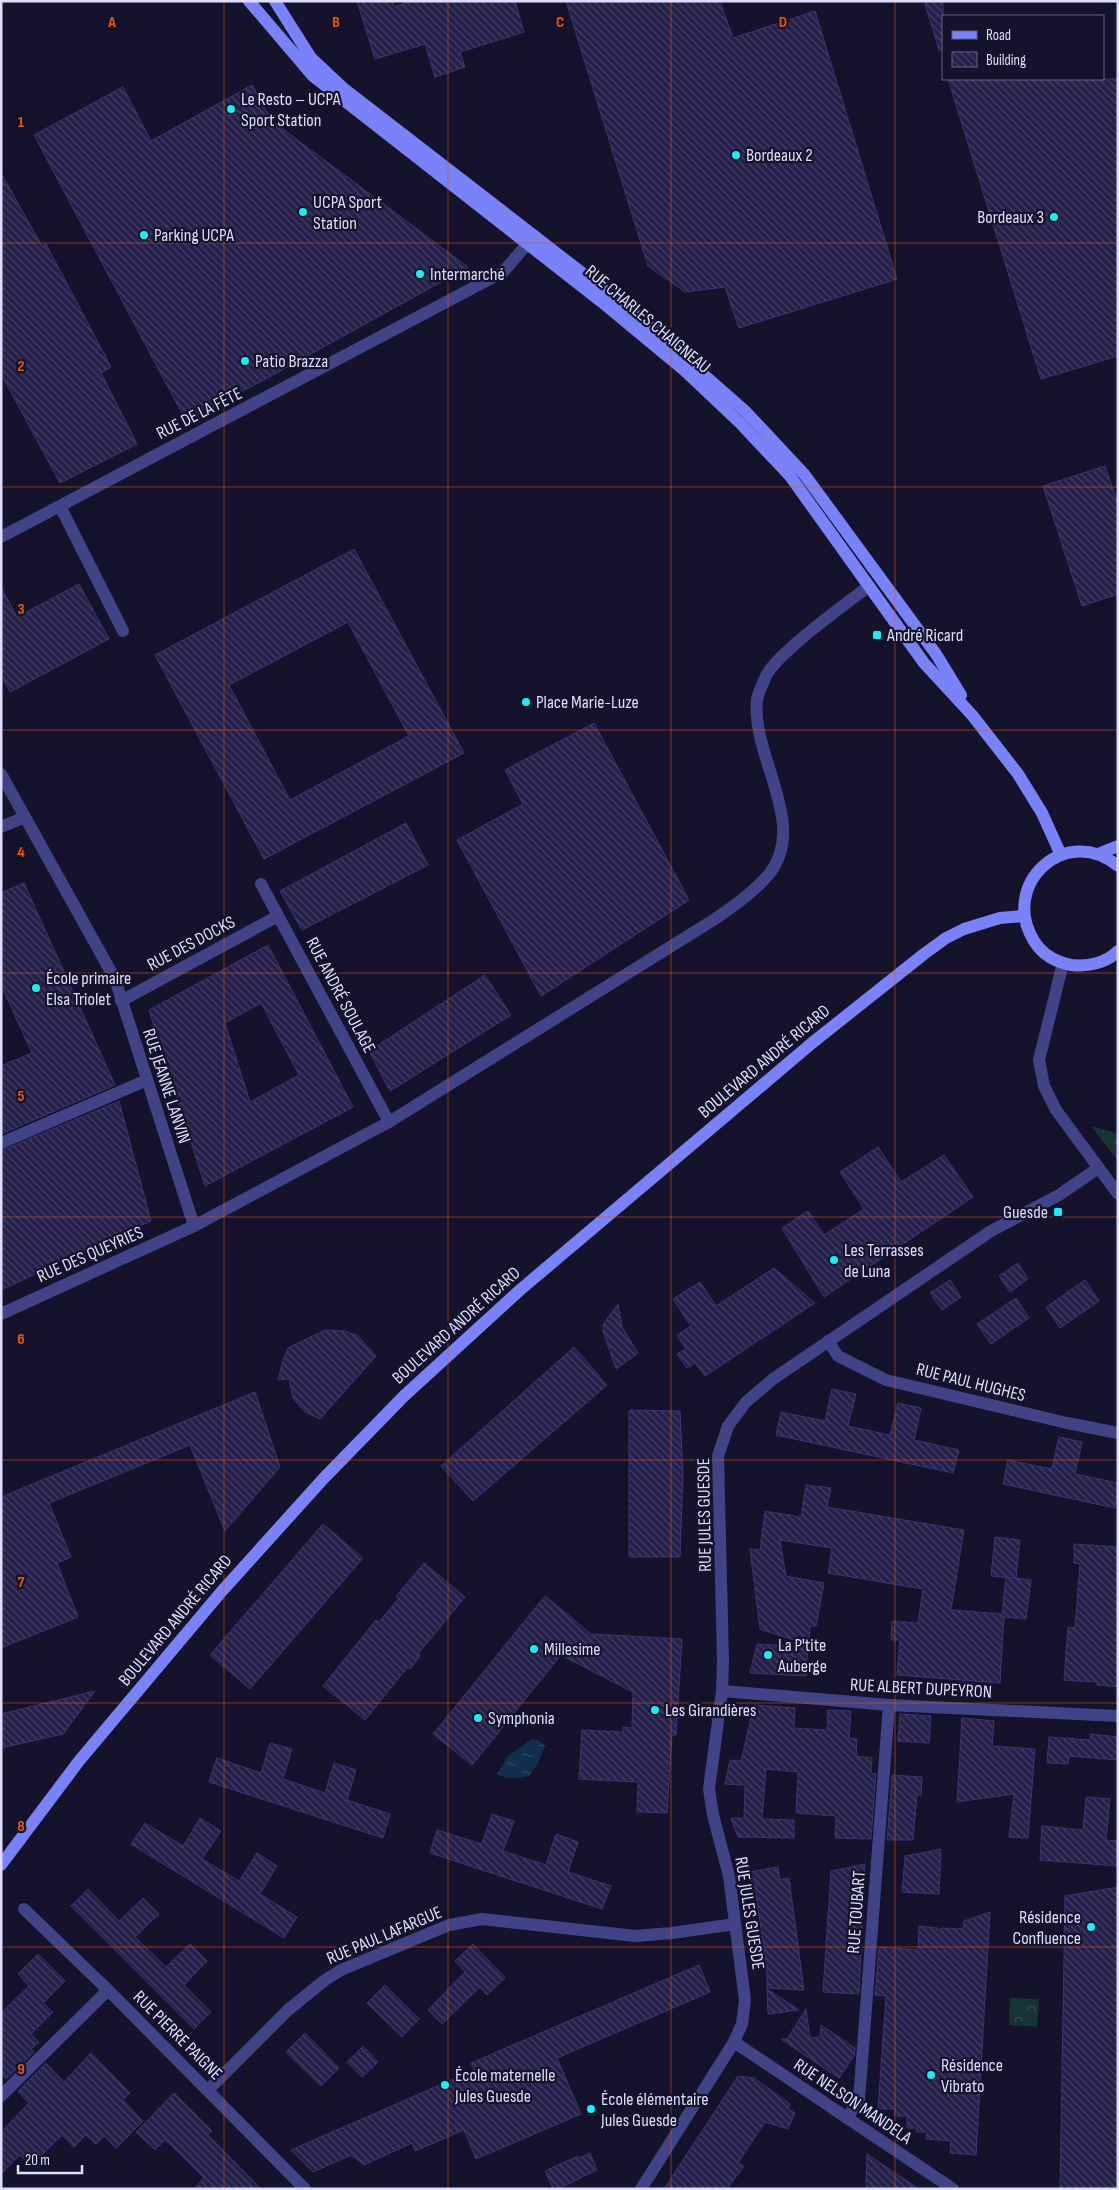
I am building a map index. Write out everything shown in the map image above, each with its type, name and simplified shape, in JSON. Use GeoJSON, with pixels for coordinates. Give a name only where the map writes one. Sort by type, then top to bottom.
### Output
{"type":"FeatureCollection","features":[{"type":"Feature","properties":{"kind":"main road","name":"RUE CHARLES CHAIGNEAU"},"geometry":{"type":"LineString","coordinates":[[249,1],[313,76],[531,240],[630,310],[745,411],[804,474],[936,654],[972,715]]}},
{"type":"Feature","properties":{"kind":"main road","name":"RUE CHARLES CHAIGNEAU"},"geometry":{"type":"LineString","coordinates":[[275,1],[311,58],[336,82],[531,240],[685,371],[740,423],[790,476],[924,663],[972,715],[1032,795],[1061,854]]}},
{"type":"Feature","properties":{"kind":"main road"},"geometry":{"type":"LineString","coordinates":[[1098,854],[1118,846]]}},
{"type":"Feature","properties":{"kind":"main road"},"geometry":{"type":"LineString","coordinates":[[1118,866],[1098,854],[1085,852],[1061,854],[1044,864],[1031,878],[1024,897],[1023,916],[1028,932],[1036,945],[1048,956],[1063,963],[1081,966],[1098,963],[1118,951]]}},
{"type":"Feature","properties":{"kind":"main road","name":"BOULEVARD ANDRÉ RICARD"},"geometry":{"type":"LineString","coordinates":[[1,1865],[79,1761],[215,1598],[324,1478],[404,1396],[520,1290],[812,1043],[924,954],[946,938],[964,929],[1000,918],[1023,916]]}},
{"type":"Feature","properties":{"kind":"street","name":"RUE DE LA FÊTE"},"geometry":{"type":"LineString","coordinates":[[1,537],[504,272],[531,240]]}},
{"type":"Feature","properties":{"kind":"street"},"geometry":{"type":"LineString","coordinates":[[60,506],[123,631]]}},
{"type":"Feature","properties":{"kind":"street","name":"RUE DES QUEYRIES"},"geometry":{"type":"LineString","coordinates":[[1,1314],[194,1226],[389,1122],[715,919],[750,894],[771,871],[783,843],[782,814],[758,731],[757,699],[767,674],[786,653],[869,586]]}},
{"type":"Feature","properties":{"kind":"street","name":"RUE JEANNE LANVIN"},"geometry":{"type":"LineString","coordinates":[[1,774],[115,979],[194,1226]]}},
{"type":"Feature","properties":{"kind":"street"},"geometry":{"type":"LineString","coordinates":[[1,827],[25,816]]}},
{"type":"Feature","properties":{"kind":"street","name":"RUE ANDRÉ SOULAGE"},"geometry":{"type":"LineString","coordinates":[[261,884],[389,1122]]}},
{"type":"Feature","properties":{"kind":"street","name":"RUE DES DOCKS"},"geometry":{"type":"LineString","coordinates":[[121,1001],[278,916]]}},
{"type":"Feature","properties":{"kind":"street"},"geometry":{"type":"LineString","coordinates":[[1063,963],[1039,1060],[1044,1086],[1056,1110],[1097,1169],[1118,1194]]}},
{"type":"Feature","properties":{"kind":"street"},"geometry":{"type":"LineString","coordinates":[[1,1143],[147,1080]]}},
{"type":"Feature","properties":{"kind":"street","name":"RUE JULES GUESDE"},"geometry":{"type":"LineString","coordinates":[[641,2189],[734,2042],[742,2024],[745,2000],[729,1876],[713,1815],[709,1789],[722,1691],[724,1638],[717,1483],[718,1456],[728,1426],[746,1402],[773,1379],[991,1230],[1059,1194],[1097,1169]]}},
{"type":"Feature","properties":{"kind":"street","name":"RUE PAUL HUGHES"},"geometry":{"type":"LineString","coordinates":[[828,1341],[838,1356],[886,1380],[1067,1423],[1118,1433]]}},
{"type":"Feature","properties":{"kind":"street","name":"RUE ALBERT DUPEYRON"},"geometry":{"type":"LineString","coordinates":[[722,1691],[889,1705],[1118,1716]]}},
{"type":"Feature","properties":{"kind":"street","name":"RUE TOUBART"},"geometry":{"type":"LineString","coordinates":[[847,2118],[859,2100],[889,1705]]}},
{"type":"Feature","properties":{"kind":"street","name":"RUE PIERRE PAIGNE"},"geometry":{"type":"LineString","coordinates":[[24,1910],[108,1990],[305,2189]]}},
{"type":"Feature","properties":{"kind":"street","name":"RUE PAUL LAFARGUE"},"geometry":{"type":"LineString","coordinates":[[208,2090],[288,2010],[325,1980],[341,1970],[449,1924],[482,1919],[635,1936],[735,1924]]}},
{"type":"Feature","properties":{"kind":"street"},"geometry":{"type":"LineString","coordinates":[[1,2096],[108,1990]]}},
{"type":"Feature","properties":{"kind":"street","name":"RUE NELSON MANDELA"},"geometry":{"type":"LineString","coordinates":[[734,2042],[953,2189]]}},
{"type":"Feature","properties":{"kind":"green space"},"geometry":{"type":"Polygon","coordinates":[[[1091,1126],[1118,1134],[1118,1161],[1091,1126]]]}},
{"type":"Feature","properties":{"kind":"green space"},"geometry":{"type":"Polygon","coordinates":[[[1010,1998],[1039,1999],[1037,2027],[1009,2025],[1010,1998]]]}},
{"type":"Feature","properties":{"kind":"water"},"geometry":{"type":"Polygon","coordinates":[[[532,1739],[538,1740],[545,1746],[537,1765],[529,1776],[508,1778],[497,1774],[508,1756],[532,1739]]]}},
{"type":"Feature","properties":{"kind":"building"},"geometry":{"type":"Polygon","coordinates":[[[357,1],[393,1],[394,7],[412,1],[515,1],[524,32],[460,52],[465,67],[435,77],[425,44],[375,59],[357,1]]]}},
{"type":"Feature","properties":{"kind":"building","name":"Bordeaux 2"},"geometry":{"type":"Polygon","coordinates":[[[566,1],[720,1],[733,38],[815,11],[897,279],[739,328],[725,287],[685,292],[648,266],[566,1]]]}},
{"type":"Feature","properties":{"kind":"building"},"geometry":{"type":"Polygon","coordinates":[[[924,1],[943,1],[942,50],[939,50],[924,1]]]}},
{"type":"Feature","properties":{"kind":"building","name":"Bordeaux 3"},"geometry":{"type":"Polygon","coordinates":[[[1118,79],[1118,356],[1041,379],[948,80],[1118,79]]]}},
{"type":"Feature","properties":{"kind":"building"},"geometry":{"type":"Polygon","coordinates":[[[252,85],[272,121],[468,267],[186,421],[34,135],[123,87],[151,141],[252,85]]]}},
{"type":"Feature","properties":{"kind":"building"},"geometry":{"type":"Polygon","coordinates":[[[1,173],[42,246],[46,244],[111,367],[101,373],[137,444],[60,483],[1,374],[1,173]]]}},
{"type":"Feature","properties":{"kind":"building"},"geometry":{"type":"Polygon","coordinates":[[[1105,466],[1118,504],[1118,594],[1082,606],[1043,486],[1105,466]]]}},
{"type":"Feature","properties":{"kind":"building"},"geometry":{"type":"Polygon","coordinates":[[[354,549],[464,753],[264,859],[155,655],[354,549]],[[348,622],[229,685],[290,800],[409,736],[348,622]]]}},
{"type":"Feature","properties":{"kind":"building"},"geometry":{"type":"Polygon","coordinates":[[[79,584],[109,639],[10,692],[1,675],[1,587],[17,617],[79,584]]]}},
{"type":"Feature","properties":{"kind":"building"},"geometry":{"type":"Polygon","coordinates":[[[594,723],[689,900],[541,996],[457,840],[523,804],[505,770],[594,723]]]}},
{"type":"Feature","properties":{"kind":"building"},"geometry":{"type":"Polygon","coordinates":[[[406,823],[428,865],[302,930],[280,891],[406,823]]]}},
{"type":"Feature","properties":{"kind":"building","name":"École primaire Elsa Triolet"},"geometry":{"type":"Polygon","coordinates":[[[24,883],[115,1085],[1,1134],[1,1066],[32,1053],[1,985],[1,893],[24,883]]]}},
{"type":"Feature","properties":{"kind":"building"},"geometry":{"type":"Polygon","coordinates":[[[268,945],[353,1107],[205,1186],[149,1010],[268,945]],[[261,1003],[225,1023],[250,1102],[299,1075],[261,1003]]]}},
{"type":"Feature","properties":{"kind":"building"},"geometry":{"type":"Polygon","coordinates":[[[485,975],[511,1015],[390,1091],[369,1051],[485,975]]]}},
{"type":"Feature","properties":{"kind":"building"},"geometry":{"type":"Polygon","coordinates":[[[119,1101],[151,1221],[1,1290],[1,1151],[119,1101]]]}},
{"type":"Feature","properties":{"kind":"building"},"geometry":{"type":"Polygon","coordinates":[[[878,1147],[901,1182],[944,1155],[973,1197],[824,1297],[782,1228],[808,1211],[824,1235],[864,1209],[840,1172],[878,1147]]]}},
{"type":"Feature","properties":{"kind":"building"},"geometry":{"type":"Polygon","coordinates":[[[1018,1263],[1028,1279],[1010,1292],[999,1276],[1018,1263]]]}},
{"type":"Feature","properties":{"kind":"building"},"geometry":{"type":"Polygon","coordinates":[[[774,1268],[815,1303],[705,1376],[695,1363],[687,1368],[677,1354],[686,1349],[677,1335],[691,1326],[673,1299],[700,1282],[716,1306],[774,1268]]]}},
{"type":"Feature","properties":{"kind":"building"},"geometry":{"type":"Polygon","coordinates":[[[950,1280],[961,1297],[942,1310],[930,1293],[950,1280]]]}},
{"type":"Feature","properties":{"kind":"building"},"geometry":{"type":"Polygon","coordinates":[[[1085,1280],[1099,1301],[1060,1328],[1046,1307],[1085,1280]]]}},
{"type":"Feature","properties":{"kind":"building"},"geometry":{"type":"Polygon","coordinates":[[[1016,1298],[1029,1318],[991,1344],[977,1324],[1016,1298]]]}},
{"type":"Feature","properties":{"kind":"building"},"geometry":{"type":"Polygon","coordinates":[[[618,1304],[622,1327],[638,1353],[616,1369],[603,1331],[604,1323],[618,1304]]]}},
{"type":"Feature","properties":{"kind":"building"},"geometry":{"type":"Polygon","coordinates":[[[325,1330],[345,1331],[358,1336],[376,1356],[320,1419],[305,1412],[293,1398],[289,1379],[278,1380],[288,1348],[325,1330]]]}},
{"type":"Feature","properties":{"kind":"building"},"geometry":{"type":"Polygon","coordinates":[[[574,1347],[607,1385],[473,1501],[441,1466],[574,1347]]]}},
{"type":"Feature","properties":{"kind":"building"},"geometry":{"type":"Polygon","coordinates":[[[832,1389],[856,1394],[848,1426],[890,1435],[898,1403],[921,1408],[914,1440],[959,1450],[953,1473],[776,1435],[781,1412],[825,1421],[832,1389]]]}},
{"type":"Feature","properties":{"kind":"building"},"geometry":{"type":"Polygon","coordinates":[[[255,1392],[280,1467],[225,1531],[190,1445],[49,1503],[71,1557],[57,1563],[78,1617],[1,1648],[1,1497],[255,1392]]]}},
{"type":"Feature","properties":{"kind":"building"},"geometry":{"type":"Polygon","coordinates":[[[629,1410],[680,1411],[683,1475],[680,1557],[629,1557],[629,1410]]]}},
{"type":"Feature","properties":{"kind":"building"},"geometry":{"type":"Polygon","coordinates":[[[1059,1437],[1082,1442],[1075,1474],[1118,1483],[1115,1508],[1003,1484],[1008,1460],[1052,1469],[1059,1437]]]}},
{"type":"Feature","properties":{"kind":"building"},"geometry":{"type":"Polygon","coordinates":[[[806,1485],[831,1488],[827,1507],[964,1530],[951,1610],[1002,1614],[1006,1577],[1031,1580],[1026,1619],[1004,1617],[1000,1683],[897,1675],[900,1640],[891,1640],[892,1621],[918,1623],[923,1589],[828,1573],[832,1548],[780,1540],[786,1576],[824,1583],[816,1626],[810,1626],[809,1645],[760,1629],[750,1549],[760,1550],[765,1511],[801,1517],[806,1485]]]}},
{"type":"Feature","properties":{"kind":"building"},"geometry":{"type":"Polygon","coordinates":[[[323,1524],[363,1558],[250,1689],[210,1655],[323,1524]]]}},
{"type":"Feature","properties":{"kind":"building"},"geometry":{"type":"Polygon","coordinates":[[[995,1537],[1020,1540],[1016,1578],[991,1576],[995,1537]]]}},
{"type":"Feature","properties":{"kind":"building"},"geometry":{"type":"Polygon","coordinates":[[[1074,1544],[1118,1547],[1118,1687],[1097,1685],[1097,1682],[1064,1680],[1068,1627],[1075,1628],[1080,1564],[1074,1563],[1074,1544]]]}},
{"type":"Feature","properties":{"kind":"building"},"geometry":{"type":"Polygon","coordinates":[[[424,1563],[465,1597],[418,1654],[420,1656],[410,1669],[408,1667],[365,1720],[323,1686],[376,1620],[379,1622],[399,1598],[396,1596],[424,1563]]]}},
{"type":"Feature","properties":{"kind":"building"},"geometry":{"type":"Polygon","coordinates":[[[545,1596],[591,1634],[682,1639],[676,1735],[672,1735],[667,1813],[637,1812],[638,1782],[579,1779],[582,1730],[623,1732],[623,1727],[632,1728],[633,1692],[561,1655],[472,1765],[433,1734],[545,1596]]]}},
{"type":"Feature","properties":{"kind":"building"},"geometry":{"type":"Polygon","coordinates":[[[757,1644],[808,1647],[806,1676],[750,1673],[757,1644]]]}},
{"type":"Feature","properties":{"kind":"building"},"geometry":{"type":"Polygon","coordinates":[[[95,1691],[63,1734],[1,1748],[1,1714],[95,1691]]]}},
{"type":"Feature","properties":{"kind":"building"},"geometry":{"type":"Polygon","coordinates":[[[754,1705],[795,1708],[794,1728],[827,1730],[828,1710],[851,1711],[849,1738],[857,1739],[856,1756],[872,1758],[871,1773],[876,1774],[871,1839],[835,1838],[836,1816],[796,1813],[798,1772],[766,1769],[762,1819],[794,1820],[794,1838],[738,1837],[731,1818],[744,1818],[745,1785],[725,1784],[730,1760],[741,1761],[754,1705]]]}},
{"type":"Feature","properties":{"kind":"building"},"geometry":{"type":"Polygon","coordinates":[[[900,1714],[931,1716],[929,1743],[898,1741],[900,1714]]]}},
{"type":"Feature","properties":{"kind":"building"},"geometry":{"type":"Polygon","coordinates":[[[962,1718],[994,1721],[992,1746],[1035,1749],[1028,1838],[1009,1837],[1014,1794],[957,1802],[962,1718]]]}},
{"type":"Feature","properties":{"kind":"building"},"geometry":{"type":"Polygon","coordinates":[[[1091,1734],[1118,1737],[1118,1760],[1069,1756],[1068,1764],[1047,1763],[1049,1737],[1090,1740],[1091,1734]]]}},
{"type":"Feature","properties":{"kind":"building"},"geometry":{"type":"Polygon","coordinates":[[[270,1743],[292,1749],[283,1779],[325,1793],[334,1763],[356,1770],[347,1800],[390,1814],[383,1838],[209,1782],[217,1758],[261,1773],[270,1743]]]}},
{"type":"Feature","properties":{"kind":"building"},"geometry":{"type":"Polygon","coordinates":[[[892,1775],[922,1777],[921,1796],[917,1795],[913,1840],[887,1840],[892,1775]]]}},
{"type":"Feature","properties":{"kind":"building"},"geometry":{"type":"Polygon","coordinates":[[[1086,1797],[1110,1799],[1106,1840],[1118,1841],[1118,1866],[1040,1860],[1042,1826],[1083,1830],[1086,1797]]]}},
{"type":"Feature","properties":{"kind":"building"},"geometry":{"type":"Polygon","coordinates":[[[492,1814],[514,1821],[503,1851],[546,1865],[556,1834],[578,1842],[568,1872],[611,1886],[602,1909],[430,1853],[437,1830],[482,1844],[492,1814]]]}},
{"type":"Feature","properties":{"kind":"building"},"geometry":{"type":"Polygon","coordinates":[[[200,1818],[221,1831],[202,1859],[239,1881],[257,1853],[277,1866],[260,1894],[297,1917],[284,1938],[131,1844],[145,1823],[183,1846],[200,1818]]]}},
{"type":"Feature","properties":{"kind":"building"},"geometry":{"type":"Polygon","coordinates":[[[941,1849],[939,1894],[902,1892],[905,1856],[941,1849]]]}},
{"type":"Feature","properties":{"kind":"building"},"geometry":{"type":"Polygon","coordinates":[[[865,1864],[859,1994],[823,1992],[831,1871],[865,1864]]]}},
{"type":"Feature","properties":{"kind":"building"},"geometry":{"type":"Polygon","coordinates":[[[778,1867],[780,1880],[789,1878],[804,1990],[767,1988],[767,1972],[756,1894],[754,1894],[750,1872],[778,1867]]]}},
{"type":"Feature","properties":{"kind":"building"},"geometry":{"type":"Polygon","coordinates":[[[1118,1887],[1118,2189],[1060,2189],[1065,1896],[1118,1887]]]}},
{"type":"Feature","properties":{"kind":"building"},"geometry":{"type":"Polygon","coordinates":[[[88,1889],[119,1921],[143,1898],[159,1914],[135,1937],[166,1967],[190,1944],[207,1961],[184,1985],[211,2012],[194,2029],[71,1906],[88,1889]]]}},
{"type":"Feature","properties":{"kind":"building"},"geometry":{"type":"Polygon","coordinates":[[[990,1912],[976,2155],[950,2153],[951,2141],[926,2139],[927,2132],[916,2132],[917,2128],[907,2128],[907,2116],[894,2116],[895,2109],[878,2109],[886,1996],[875,1995],[879,1947],[918,1950],[919,1926],[937,1928],[936,1930],[943,1928],[963,1929],[964,1921],[990,1912]]]}},
{"type":"Feature","properties":{"kind":"building"},"geometry":{"type":"Polygon","coordinates":[[[473,1944],[505,1978],[487,1995],[480,1987],[442,2024],[428,2010],[465,1972],[455,1961],[473,1944]]]}},
{"type":"Feature","properties":{"kind":"building"},"geometry":{"type":"Polygon","coordinates":[[[38,1954],[65,1981],[43,2003],[53,2012],[31,2034],[39,2042],[31,2049],[34,2052],[6,2079],[1,2074],[1,2013],[29,1986],[18,1974],[38,1954]]]}},
{"type":"Feature","properties":{"kind":"building"},"geometry":{"type":"Polygon","coordinates":[[[699,1965],[710,1992],[557,2058],[581,2114],[476,2159],[464,2130],[415,2151],[412,2143],[364,2165],[351,2155],[313,2172],[291,2150],[474,2070],[471,2063],[699,1965]]]}},
{"type":"Feature","properties":{"kind":"building"},"geometry":{"type":"Polygon","coordinates":[[[385,1985],[419,2019],[402,2037],[367,2003],[385,1985]]]}},
{"type":"Feature","properties":{"kind":"building"},"geometry":{"type":"Polygon","coordinates":[[[767,1989],[799,2010],[768,2014],[767,1989]]]}},
{"type":"Feature","properties":{"kind":"building"},"geometry":{"type":"Polygon","coordinates":[[[806,2009],[810,2038],[820,2037],[821,2025],[855,2048],[854,2056],[839,2078],[781,2039],[787,2039],[806,2009]]]}},
{"type":"Feature","properties":{"kind":"building"},"geometry":{"type":"Polygon","coordinates":[[[305,2033],[339,2068],[321,2086],[286,2052],[305,2033]]]}},
{"type":"Feature","properties":{"kind":"building"},"geometry":{"type":"Polygon","coordinates":[[[363,2046],[378,2062],[362,2077],[347,2062],[363,2046]]]}},
{"type":"Feature","properties":{"kind":"building"},"geometry":{"type":"Polygon","coordinates":[[[91,2053],[130,2093],[123,2100],[143,2121],[116,2148],[104,2136],[96,2144],[86,2135],[74,2147],[62,2135],[31,2166],[20,2155],[1,2174],[1,2132],[29,2103],[18,2091],[46,2063],[64,2082],[91,2053]]]}},
{"type":"Feature","properties":{"kind":"building"},"geometry":{"type":"Polygon","coordinates":[[[738,2076],[754,2078],[790,2104],[788,2109],[795,2113],[788,2129],[765,2122],[738,2163],[744,2166],[727,2189],[664,2189],[738,2076]]]}},
{"type":"Feature","properties":{"kind":"building"},"geometry":{"type":"Polygon","coordinates":[[[174,2093],[212,2131],[208,2135],[261,2189],[194,2189],[204,2178],[172,2146],[165,2140],[155,2150],[136,2132],[174,2093]]]}},
{"type":"Feature","properties":{"kind":"building"},"geometry":{"type":"Polygon","coordinates":[[[590,2153],[597,2170],[558,2189],[553,2189],[545,2171],[578,2156],[579,2158],[590,2153]]]}},
{"type":"Feature","properties":{"kind":"building"},"geometry":{"type":"Polygon","coordinates":[[[867,2154],[919,2189],[866,2189],[867,2154]]]}},
{"type":"Feature","properties":{"kind":"place","name":"Le Resto – UCPA Sport Station"},"geometry":{"type":"Point","coordinates":[231,109]}},
{"type":"Feature","properties":{"kind":"place","name":"Bordeaux 2"},"geometry":{"type":"Point","coordinates":[736,155]}},
{"type":"Feature","properties":{"kind":"place","name":"UCPA Sport Station"},"geometry":{"type":"Point","coordinates":[303,212]}},
{"type":"Feature","properties":{"kind":"place","name":"Bordeaux 3"},"geometry":{"type":"Point","coordinates":[1054,217]}},
{"type":"Feature","properties":{"kind":"place","name":"Parking UCPA"},"geometry":{"type":"Point","coordinates":[144,235]}},
{"type":"Feature","properties":{"kind":"place","name":"Intermarché"},"geometry":{"type":"Point","coordinates":[420,274]}},
{"type":"Feature","properties":{"kind":"place","name":"Patio Brazza"},"geometry":{"type":"Point","coordinates":[245,361]}},
{"type":"Feature","properties":{"kind":"place","name":"André Ricard"},"geometry":{"type":"Point","coordinates":[877,635]}},
{"type":"Feature","properties":{"kind":"place","name":"Place Marie-Luze"},"geometry":{"type":"Point","coordinates":[526,702]}},
{"type":"Feature","properties":{"kind":"place","name":"École primaire Elsa Triolet"},"geometry":{"type":"Point","coordinates":[36,988]}},
{"type":"Feature","properties":{"kind":"place","name":"Guesde"},"geometry":{"type":"Point","coordinates":[1058,1212]}},
{"type":"Feature","properties":{"kind":"place","name":"Les Terrasses de Luna"},"geometry":{"type":"Point","coordinates":[834,1260]}},
{"type":"Feature","properties":{"kind":"place","name":"Millesime"},"geometry":{"type":"Point","coordinates":[534,1649]}},
{"type":"Feature","properties":{"kind":"place","name":"La P'tite Auberge"},"geometry":{"type":"Point","coordinates":[768,1655]}},
{"type":"Feature","properties":{"kind":"place","name":"Les Girandières"},"geometry":{"type":"Point","coordinates":[655,1710]}},
{"type":"Feature","properties":{"kind":"place","name":"Symphonia"},"geometry":{"type":"Point","coordinates":[478,1718]}},
{"type":"Feature","properties":{"kind":"place","name":"Résidence Confluence"},"geometry":{"type":"Point","coordinates":[1091,1927]}},
{"type":"Feature","properties":{"kind":"place","name":"Résidence Vibrato"},"geometry":{"type":"Point","coordinates":[931,2075]}},
{"type":"Feature","properties":{"kind":"place","name":"École maternelle Jules Guesde"},"geometry":{"type":"Point","coordinates":[445,2085]}},
{"type":"Feature","properties":{"kind":"place","name":"École élémentaire Jules Guesde"},"geometry":{"type":"Point","coordinates":[591,2109]}}]}
